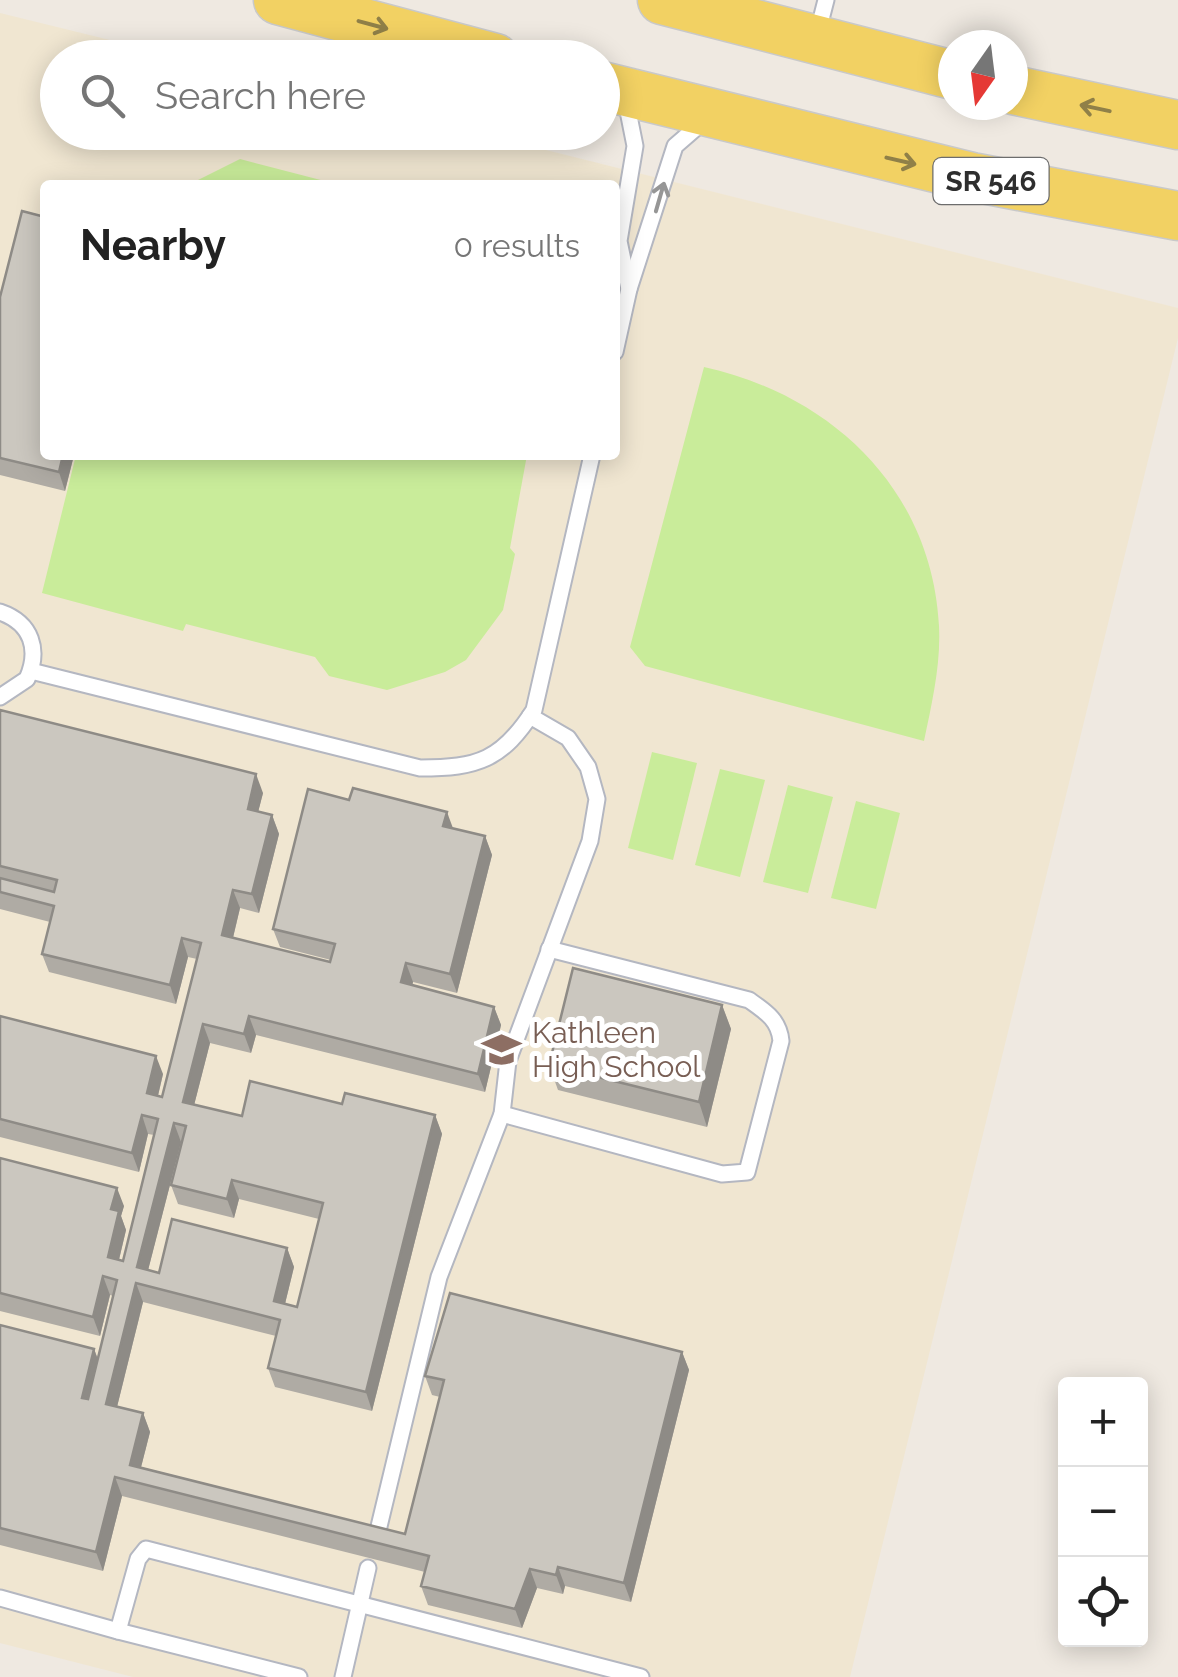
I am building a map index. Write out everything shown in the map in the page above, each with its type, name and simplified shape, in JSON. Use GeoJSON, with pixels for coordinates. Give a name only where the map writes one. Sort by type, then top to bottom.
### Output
{"type":"FeatureCollection","features":[{"type":"Feature","properties":{"kind":"main road"},"geometry":{"type":"LineString","coordinates":[[278,0],[428,40]]}},
{"type":"Feature","properties":{"kind":"main road"},"geometry":{"type":"LineString","coordinates":[[662,0],[821,20],[938,69]]}},
{"type":"Feature","properties":{"kind":"main road","name":"SR 546"},"geometry":{"type":"LineString","coordinates":[[620,91],[972,177],[1178,216]]}},
{"type":"Feature","properties":{"kind":"main road"},"geometry":{"type":"LineString","coordinates":[[1028,93],[1178,124]]}},
{"type":"Feature","properties":{"kind":"lane"},"geometry":{"type":"LineString","coordinates":[[620,107],[635,146],[620,235]]}},
{"type":"Feature","properties":{"kind":"lane"},"geometry":{"type":"LineString","coordinates":[[620,331],[675,146],[713,115]]}},
{"type":"Feature","properties":{"kind":"lane"},"geometry":{"type":"LineString","coordinates":[[620,245],[630,289]]}},
{"type":"Feature","properties":{"kind":"lane"},"geometry":{"type":"LineString","coordinates":[[31,671],[420,768],[454,768],[485,760],[514,741],[530,716],[591,460]]}},
{"type":"Feature","properties":{"kind":"lane"},"geometry":{"type":"LineString","coordinates":[[0,612],[24,626],[35,652],[31,671],[17,690],[0,697]]}},
{"type":"Feature","properties":{"kind":"lane"},"geometry":{"type":"LineString","coordinates":[[376,1539],[439,1278],[502,1114],[508,1061],[590,841],[597,799],[588,767],[568,738],[530,716]]}},
{"type":"Feature","properties":{"kind":"lane"},"geometry":{"type":"LineString","coordinates":[[502,1114],[722,1174],[747,1172],[758,1139],[781,1041],[780,1028],[768,1014],[750,1000],[549,949]]}},
{"type":"Feature","properties":{"kind":"lane"},"geometry":{"type":"LineString","coordinates":[[118,1631],[138,1559],[146,1549],[641,1677]]}},
{"type":"Feature","properties":{"kind":"lane"},"geometry":{"type":"LineString","coordinates":[[343,1677],[368,1568]]}},
{"type":"Feature","properties":{"kind":"lane"},"geometry":{"type":"LineString","coordinates":[[0,1598],[299,1677]]}},
{"type":"Feature","properties":{"kind":"shaded area","name":"Kathleen High School"},"geometry":{"type":"Polygon","coordinates":[[[0,13],[110,40],[40,40],[40,150],[546,150],[1178,308],[1178,338],[850,1677],[133,1677],[0,1643],[0,13]]]}},
{"type":"Feature","properties":{"kind":"green space"},"geometry":{"type":"Polygon","coordinates":[[[240,159],[321,180],[198,180],[240,159]]]}},
{"type":"Feature","properties":{"kind":"green space"},"geometry":{"type":"Polygon","coordinates":[[[704,367],[751,381],[794,400],[833,425],[867,456],[895,492],[917,532],[932,577],[939,626],[937,669],[924,741],[645,666],[630,647],[704,367]]]}},
{"type":"Feature","properties":{"kind":"green space"},"geometry":{"type":"Polygon","coordinates":[[[75,460],[526,460],[510,548],[515,554],[503,610],[466,660],[445,672],[387,690],[329,676],[315,657],[186,624],[183,631],[42,593],[75,460]]]}},
{"type":"Feature","properties":{"kind":"green space"},"geometry":{"type":"Polygon","coordinates":[[[652,752],[697,763],[673,860],[628,848],[652,752]]]}},
{"type":"Feature","properties":{"kind":"green space"},"geometry":{"type":"Polygon","coordinates":[[[720,769],[765,780],[740,877],[695,865],[720,769]]]}},
{"type":"Feature","properties":{"kind":"green space"},"geometry":{"type":"Polygon","coordinates":[[[788,785],[833,797],[808,893],[763,882],[788,785]]]}},
{"type":"Feature","properties":{"kind":"green space"},"geometry":{"type":"Polygon","coordinates":[[[856,801],[900,813],[876,909],[831,898],[856,801]]]}},
{"type":"Feature","properties":{"kind":"building"},"geometry":{"type":"Polygon","coordinates":[[[22,211],[40,216],[40,460],[62,460],[59,472],[0,458],[0,297],[22,211]]]}},
{"type":"Feature","properties":{"kind":"building"},"geometry":{"type":"Polygon","coordinates":[[[0,710],[256,774],[248,809],[272,815],[252,894],[233,890],[222,935],[330,962],[335,944],[273,929],[308,789],[349,800],[353,788],[447,812],[443,826],[485,836],[450,974],[406,963],[401,982],[494,1007],[478,1074],[249,1016],[244,1034],[203,1024],[183,1102],[242,1116],[250,1081],[342,1104],[345,1093],[435,1115],[366,1392],[268,1368],[280,1320],[136,1283],[106,1404],[143,1413],[130,1465],[405,1534],[444,1380],[425,1376],[450,1293],[682,1352],[624,1583],[558,1567],[556,1575],[530,1569],[515,1609],[421,1586],[429,1556],[115,1477],[96,1552],[0,1528],[0,1325],[94,1349],[82,1398],[88,1399],[117,1280],[103,1276],[93,1317],[0,1293],[0,1158],[117,1188],[111,1209],[119,1211],[108,1257],[123,1261],[158,1119],[142,1115],[132,1153],[0,1119],[0,1016],[156,1056],[147,1093],[162,1097],[201,943],[182,938],[170,985],[42,954],[54,906],[0,892],[0,878],[54,892],[57,880],[0,866],[0,710]],[[174,1123],[137,1267],[159,1273],[172,1219],[287,1248],[274,1301],[297,1307],[323,1203],[232,1180],[227,1199],[171,1185],[186,1126],[174,1123]]]}},
{"type":"Feature","properties":{"kind":"building"},"geometry":{"type":"Polygon","coordinates":[[[573,968],[722,1005],[699,1102],[549,1065],[573,968]]]}},
{"type":"Feature","properties":{"kind":"place","name":"Kathleen High School"},"geometry":{"type":"Point","coordinates":[502,1049]}}]}
